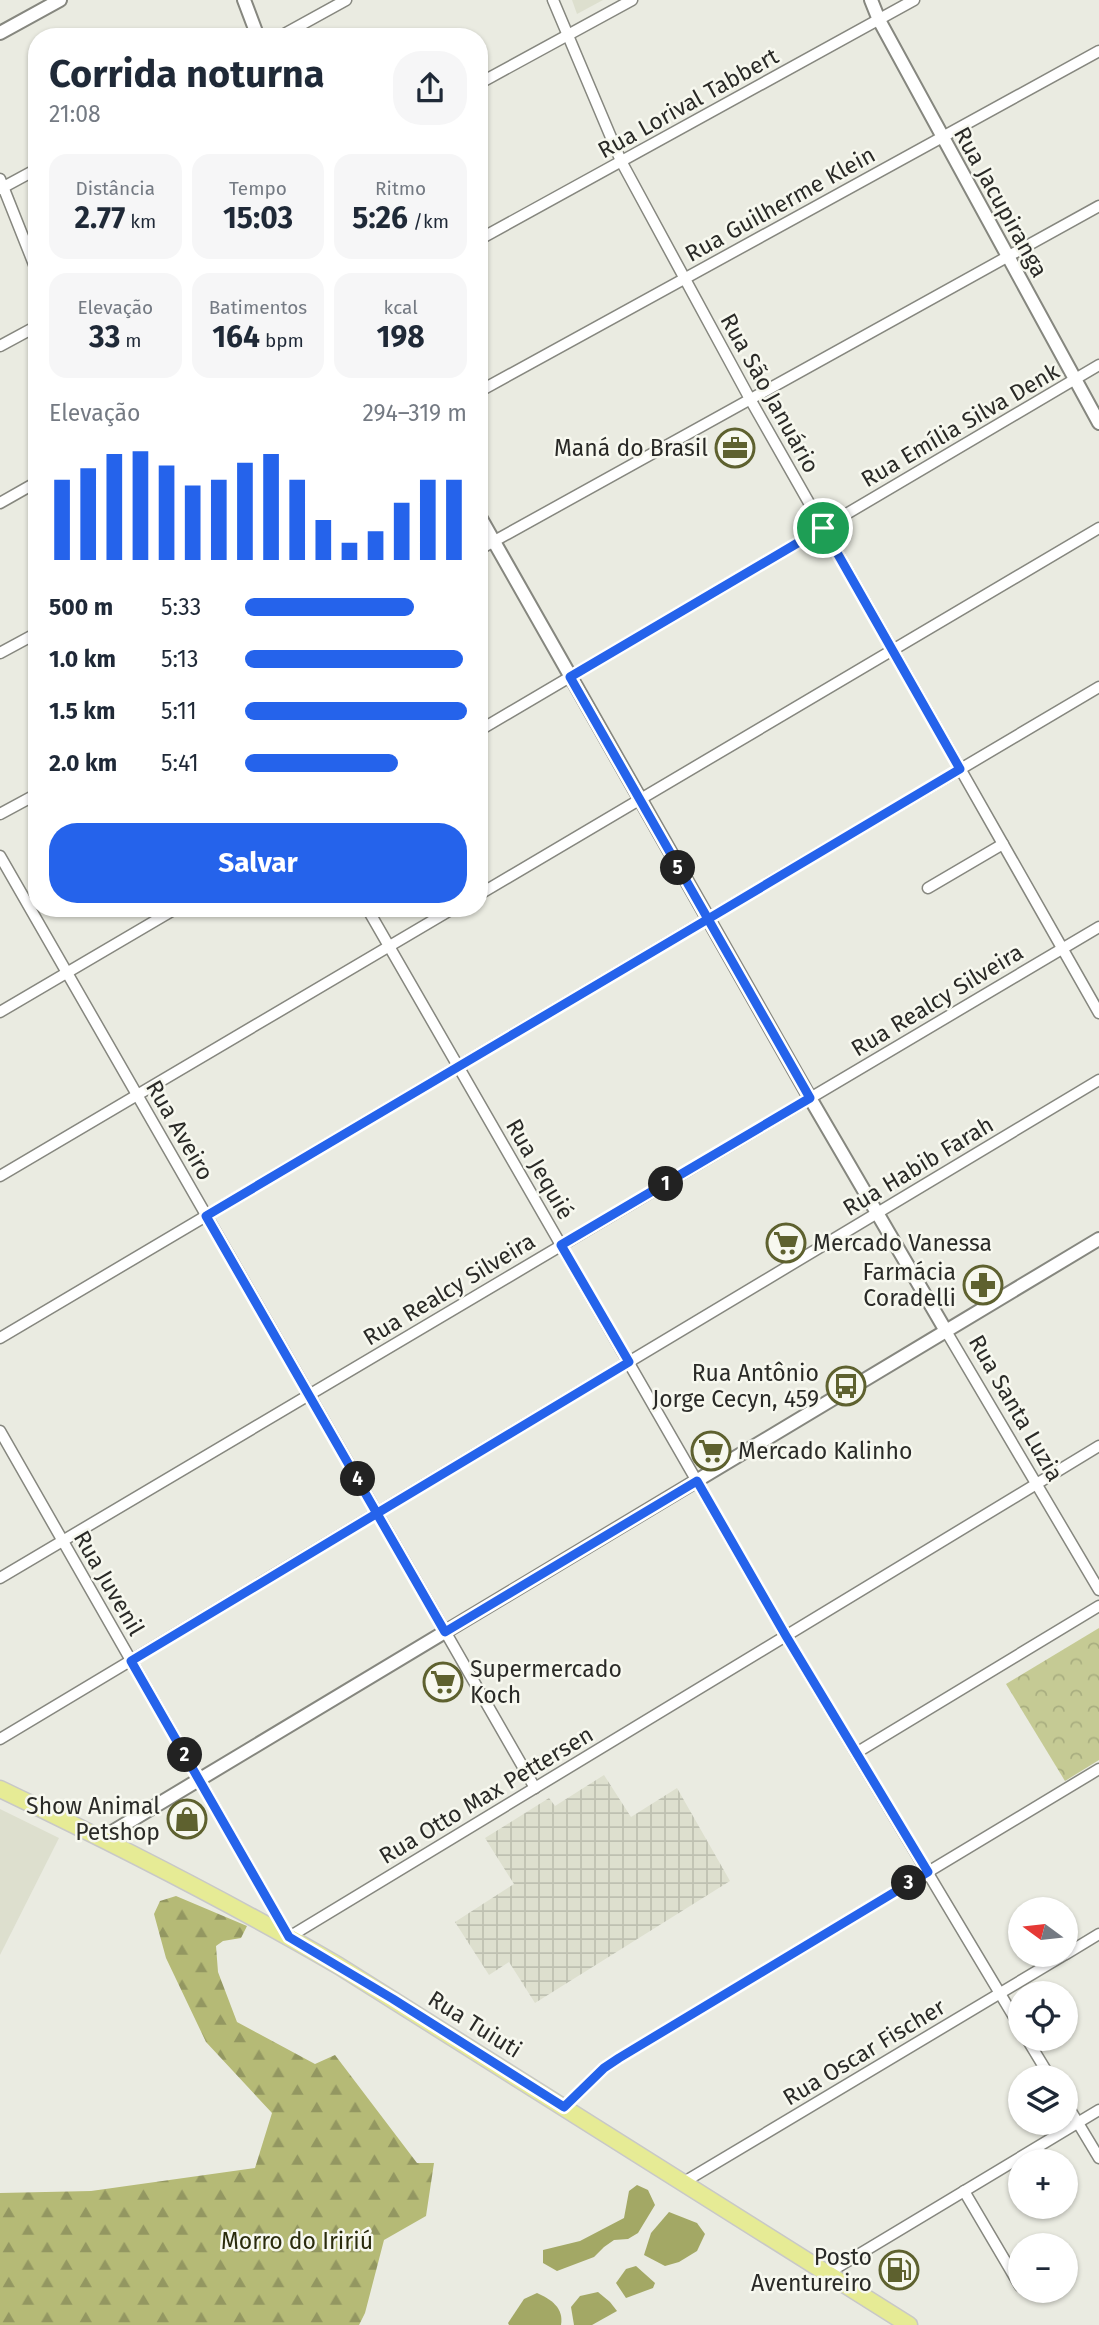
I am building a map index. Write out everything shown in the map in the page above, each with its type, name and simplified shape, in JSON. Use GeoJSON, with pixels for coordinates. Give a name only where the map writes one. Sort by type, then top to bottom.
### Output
{"type":"FeatureCollection","features":[{"type":"Feature","properties":{"kind":"main road","name":"Rua Tuiuti"},"geometry":{"type":"LineString","coordinates":[[0,1789],[102,1838],[289,1937],[393,1999],[909,2325]]}},
{"type":"Feature","properties":{"kind":"street"},"geometry":{"type":"LineString","coordinates":[[0,33],[60,0]]}},
{"type":"Feature","properties":{"kind":"street"},"geometry":{"type":"LineString","coordinates":[[244,0],[255,28]]}},
{"type":"Feature","properties":{"kind":"street"},"geometry":{"type":"LineString","coordinates":[[295,28],[346,0]]}},
{"type":"Feature","properties":{"kind":"street","name":"Rua São Januário"},"geometry":{"type":"LineString","coordinates":[[553,0],[621,161],[750,399],[1099,1013]]}},
{"type":"Feature","properties":{"kind":"street"},"geometry":{"type":"LineString","coordinates":[[488,79],[632,0]]}},
{"type":"Feature","properties":{"kind":"street","name":"Rua Jacupiranga"},"geometry":{"type":"LineString","coordinates":[[870,0],[878,20],[1099,423]]}},
{"type":"Feature","properties":{"kind":"street","name":"Rua Lorival Tabbert"},"geometry":{"type":"LineString","coordinates":[[488,235],[914,0]]}},
{"type":"Feature","properties":{"kind":"street","name":"Rua Guilherme Klein"},"geometry":{"type":"LineString","coordinates":[[488,387],[1099,51]]}},
{"type":"Feature","properties":{"kind":"street"},"geometry":{"type":"LineString","coordinates":[[28,173],[1,185],[28,250]]}},
{"type":"Feature","properties":{"kind":"street"},"geometry":{"type":"LineString","coordinates":[[488,544],[1099,206]]}},
{"type":"Feature","properties":{"kind":"street"},"geometry":{"type":"LineString","coordinates":[[0,346],[28,331]]}},
{"type":"Feature","properties":{"kind":"street","name":"Rua Emília Silva Denk"},"geometry":{"type":"LineString","coordinates":[[488,725],[1099,365]]}},
{"type":"Feature","properties":{"kind":"street"},"geometry":{"type":"LineString","coordinates":[[0,503],[28,487]]}},
{"type":"Feature","properties":{"kind":"street"},"geometry":{"type":"LineString","coordinates":[[488,889],[1099,528]]}},
{"type":"Feature","properties":{"kind":"street","name":"Rua Santa Luzia"},"geometry":{"type":"LineString","coordinates":[[488,532],[810,1098],[1099,1590]]}},
{"type":"Feature","properties":{"kind":"street"},"geometry":{"type":"LineString","coordinates":[[0,653],[28,638]]}},
{"type":"Feature","properties":{"kind":"street"},"geometry":{"type":"LineString","coordinates":[[0,1338],[1099,687]]}},
{"type":"Feature","properties":{"kind":"street"},"geometry":{"type":"LineString","coordinates":[[0,814],[28,799]]}},
{"type":"Feature","properties":{"kind":"street"},"geometry":{"type":"LineString","coordinates":[[928,888],[1003,844]]}},
{"type":"Feature","properties":{"kind":"street","name":"Rua Aveiro"},"geometry":{"type":"LineString","coordinates":[[0,856],[28,905]]}},
{"type":"Feature","properties":{"kind":"street","name":"Rua Aveiro"},"geometry":{"type":"LineString","coordinates":[[35,917],[535,1788]]}},
{"type":"Feature","properties":{"kind":"street"},"geometry":{"type":"LineString","coordinates":[[0,1012],[162,917]]}},
{"type":"Feature","properties":{"kind":"street","name":"Rua Jequié"},"geometry":{"type":"LineString","coordinates":[[373,917],[786,1636],[1008,2007]]}},
{"type":"Feature","properties":{"kind":"street"},"geometry":{"type":"LineString","coordinates":[[0,1176],[439,917]]}},
{"type":"Feature","properties":{"kind":"street","name":"Rua Realcy Silveira"},"geometry":{"type":"LineString","coordinates":[[0,1578],[1099,927]]}},
{"type":"Feature","properties":{"kind":"street","name":"Rua Habib Farah"},"geometry":{"type":"LineString","coordinates":[[0,1739],[1099,1080]]}},
{"type":"Feature","properties":{"kind":"street"},"geometry":{"type":"LineString","coordinates":[[102,1838],[1099,1239]]}},
{"type":"Feature","properties":{"kind":"street","name":"Rua Juvenil"},"geometry":{"type":"LineString","coordinates":[[0,1431],[289,1937]]}},
{"type":"Feature","properties":{"kind":"street","name":"Rua Otto Max Pettersen"},"geometry":{"type":"LineString","coordinates":[[289,1937],[1099,1446]]}},
{"type":"Feature","properties":{"kind":"street"},"geometry":{"type":"LineString","coordinates":[[856,1752],[1099,1606]]}},
{"type":"Feature","properties":{"kind":"street"},"geometry":{"type":"LineString","coordinates":[[564,2107],[604,2068],[619,2058],[1099,1769]]}},
{"type":"Feature","properties":{"kind":"street","name":"Rua Oscar Fischer"},"geometry":{"type":"LineString","coordinates":[[1078,1946],[1099,1934]]}},
{"type":"Feature","properties":{"kind":"street","name":"Rua Oscar Fischer"},"geometry":{"type":"LineString","coordinates":[[684,2182],[1043,1967]]}},
{"type":"Feature","properties":{"kind":"street"},"geometry":{"type":"LineString","coordinates":[[1099,2109],[1078,2122],[1099,2158]]}},
{"type":"Feature","properties":{"kind":"street"},"geometry":{"type":"LineString","coordinates":[[828,2273],[1057,2135]]}},
{"type":"Feature","properties":{"kind":"street"},"geometry":{"type":"LineString","coordinates":[[964,2191],[1008,2265]]}},
{"type":"Feature","properties":{"kind":"shaded area"},"geometry":{"type":"Polygon","coordinates":[[[572,0],[603,0],[577,14],[572,0]]]}},
{"type":"Feature","properties":{"kind":"shaded area"},"geometry":{"type":"Polygon","coordinates":[[[604,1775],[631,1817],[677,1788],[730,1881],[535,2003],[509,1962],[489,1975],[455,1922],[514,1884],[485,1838],[549,1798],[555,1806],[604,1775]]]}},
{"type":"Feature","properties":{"kind":"shaded area"},"geometry":{"type":"Polygon","coordinates":[[[0,1809],[59,1838],[0,1955],[0,1809]]]}},
{"type":"Feature","properties":{"kind":"shaded area"},"geometry":{"type":"Polygon","coordinates":[[[637,2185],[648,2190],[655,2205],[638,2233],[628,2239],[614,2240],[594,2257],[557,2271],[543,2263],[543,2250],[580,2241],[624,2218],[629,2191],[637,2185]]]}},
{"type":"Feature","properties":{"kind":"shaded area"},"geometry":{"type":"Polygon","coordinates":[[[669,2212],[697,2223],[705,2234],[697,2251],[679,2262],[665,2266],[644,2255],[651,2233],[669,2212]]]}},
{"type":"Feature","properties":{"kind":"shaded area"},"geometry":{"type":"Polygon","coordinates":[[[636,2266],[655,2283],[653,2288],[626,2298],[616,2283],[626,2269],[636,2266]]]}},
{"type":"Feature","properties":{"kind":"shaded area"},"geometry":{"type":"Polygon","coordinates":[[[598,2292],[617,2311],[592,2325],[574,2325],[571,2307],[580,2296],[598,2292]]]}},
{"type":"Feature","properties":{"kind":"shaded area"},"geometry":{"type":"Polygon","coordinates":[[[537,2293],[558,2309],[561,2325],[509,2325],[524,2299],[537,2293]]]}},
{"type":"Feature","properties":{"kind":"green space"},"geometry":{"type":"Polygon","coordinates":[[[1099,1628],[1099,1760],[1065,1781],[1006,1684],[1099,1628]]]}},
{"type":"Feature","properties":{"kind":"green space","name":"Morro do Iririú"},"geometry":{"type":"Polygon","coordinates":[[[176,1896],[247,1926],[241,1938],[223,1941],[216,1946],[218,1972],[237,2022],[315,2064],[335,2055],[417,2163],[434,2163],[426,2216],[384,2240],[365,2313],[359,2325],[0,2325],[0,2193],[91,2191],[255,2168],[272,2113],[206,2042],[166,1958],[154,1914],[160,1901],[176,1896]]]}},
{"type":"Feature","properties":{"kind":"place","name":"Maná do Brasil"},"geometry":{"type":"Point","coordinates":[735,448]}},
{"type":"Feature","properties":{"kind":"place","name":"Mercado Vanessa"},"geometry":{"type":"Point","coordinates":[786,1243]}},
{"type":"Feature","properties":{"kind":"place","name":"Farmácia Coradelli"},"geometry":{"type":"Point","coordinates":[983,1285]}},
{"type":"Feature","properties":{"kind":"place","name":"Rua Antônio Jorge Cecyn, 459"},"geometry":{"type":"Point","coordinates":[846,1386]}},
{"type":"Feature","properties":{"kind":"place","name":"Mercado Kalinho"},"geometry":{"type":"Point","coordinates":[711,1451]}},
{"type":"Feature","properties":{"kind":"place","name":"Supermercado Koch"},"geometry":{"type":"Point","coordinates":[443,1682]}},
{"type":"Feature","properties":{"kind":"place","name":"Show Animal Petshop"},"geometry":{"type":"Point","coordinates":[187,1819]}},
{"type":"Feature","properties":{"kind":"place","name":"Posto Aventureiro"},"geometry":{"type":"Point","coordinates":[899,2270]}},
{"type":"Feature","properties":{"kind":"route"},"geometry":{"type":"LineString","coordinates":[[823,528],[570,677],[708,919],[206,1216],[377,1513],[445,1632],[697,1481],[786,1636],[928,1872],[619,2058],[604,2068],[564,2107],[289,1937],[131,1661],[377,1513],[629,1362],[561,1245],[810,1098],[708,919],[960,769],[823,528]]}}]}
